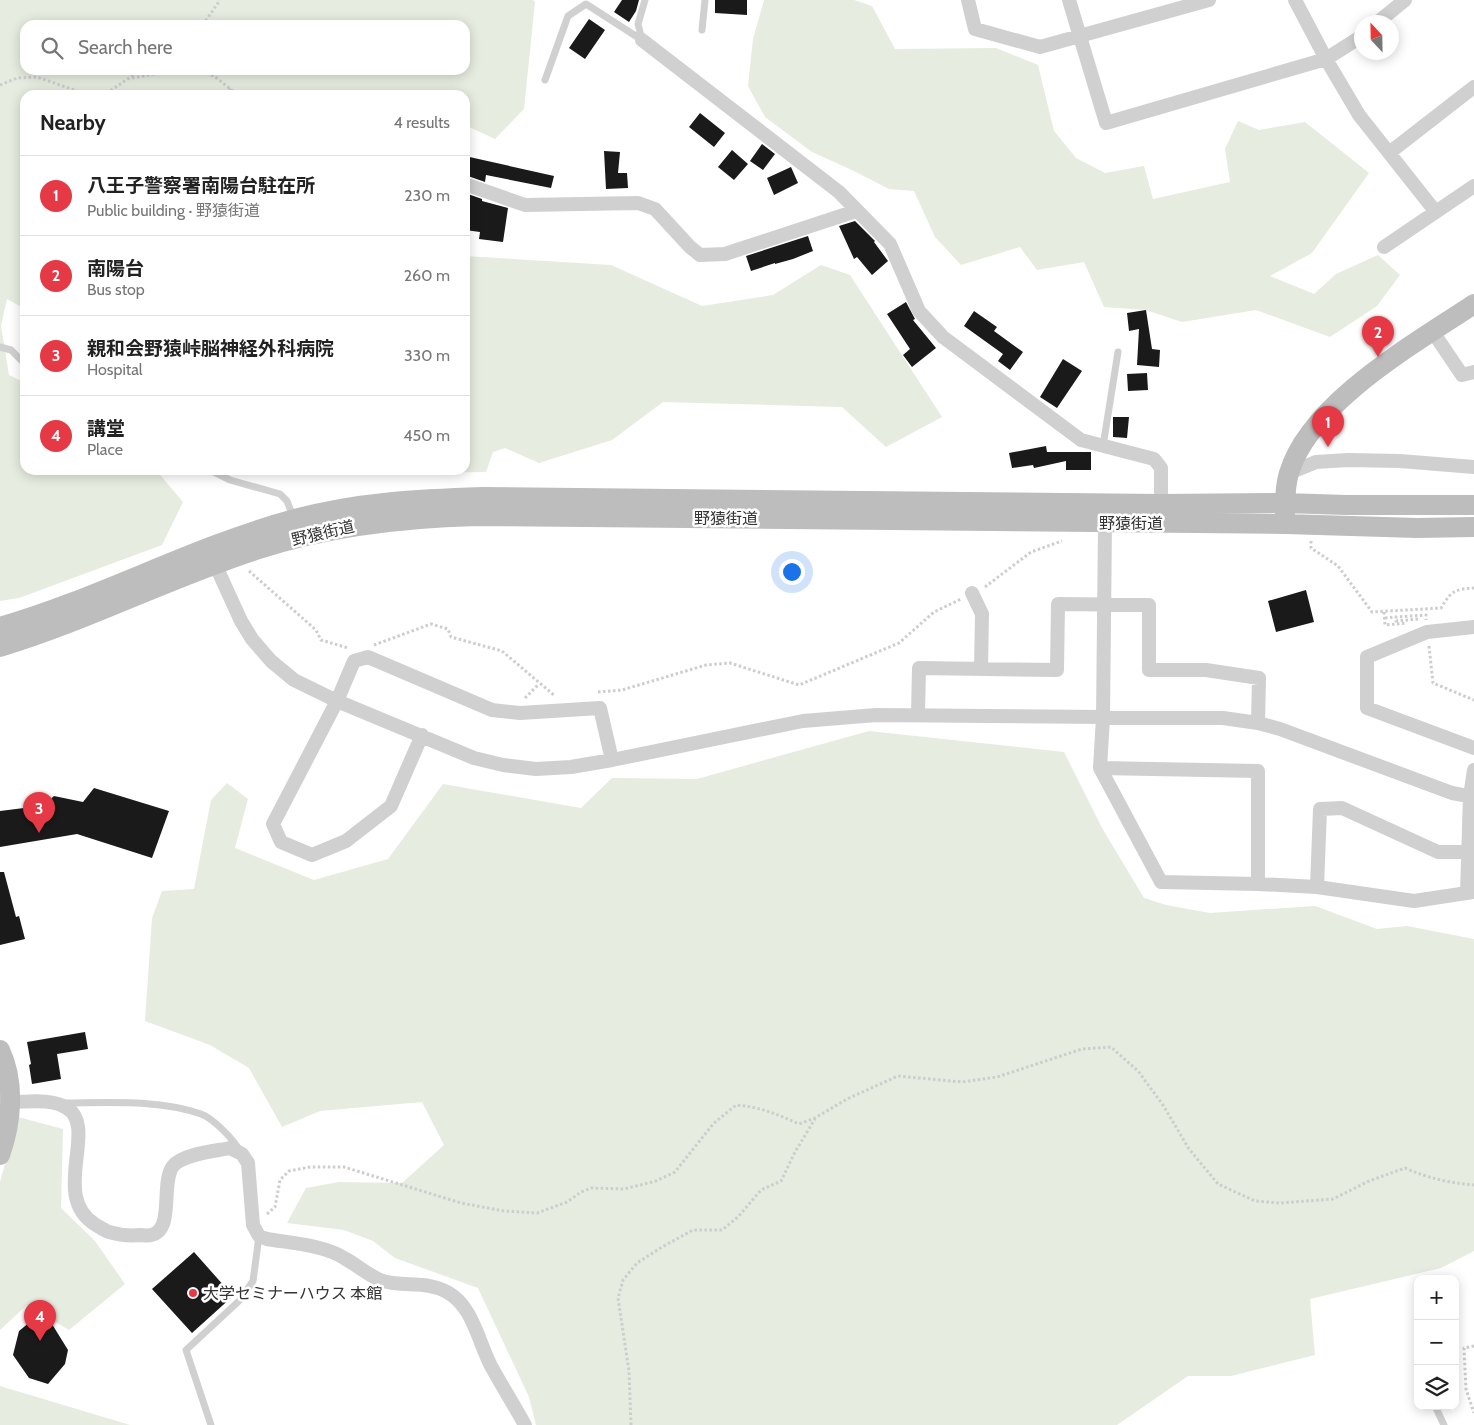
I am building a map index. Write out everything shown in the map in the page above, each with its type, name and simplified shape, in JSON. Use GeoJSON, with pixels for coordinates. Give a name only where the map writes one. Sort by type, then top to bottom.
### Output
{"type":"FeatureCollection","features":[{"type":"Feature","properties":{"kind":"main road"},"geometry":{"type":"LineString","coordinates":[[1285,524],[1285,503],[1289,474],[1307,437],[1334,406],[1365,378],[1474,304]]}},
{"type":"Feature","properties":{"kind":"main road","name":"野猿街道"},"geometry":{"type":"LineString","coordinates":[[0,627],[72,603],[206,548],[295,519],[349,508],[412,499],[483,497],[1161,504],[1474,505]]}},
{"type":"Feature","properties":{"kind":"main road","name":"野猿街道"},"geometry":{"type":"LineString","coordinates":[[0,647],[64,626],[215,564],[261,548],[367,523],[438,517],[1285,524],[1417,528],[1474,526]]}},
{"type":"Feature","properties":{"kind":"main road"},"geometry":{"type":"LineString","coordinates":[[0,1155],[10,1102],[2,1059]]}},
{"type":"Feature","properties":{"kind":"street"},"geometry":{"type":"LineString","coordinates":[[968,0],[975,29],[1040,47],[1209,0]]}},
{"type":"Feature","properties":{"kind":"street"},"geometry":{"type":"LineString","coordinates":[[1069,0],[1106,123],[1326,59],[1354,41]]}},
{"type":"Feature","properties":{"kind":"street"},"geometry":{"type":"LineString","coordinates":[[1295,0],[1326,59],[1359,115],[1435,211]]}},
{"type":"Feature","properties":{"kind":"street"},"geometry":{"type":"LineString","coordinates":[[1387,15],[1405,0]]}},
{"type":"Feature","properties":{"kind":"street"},"geometry":{"type":"LineString","coordinates":[[642,40],[839,192],[890,244],[919,312],[943,337],[1081,440],[1154,459],[1161,468],[1161,504]]}},
{"type":"Feature","properties":{"kind":"street"},"geometry":{"type":"LineString","coordinates":[[1389,153],[1474,87]]}},
{"type":"Feature","properties":{"kind":"street"},"geometry":{"type":"LineString","coordinates":[[470,186],[525,205],[638,203],[655,210],[700,255],[725,254],[856,211]]}},
{"type":"Feature","properties":{"kind":"street"},"geometry":{"type":"LineString","coordinates":[[1384,247],[1474,186]]}},
{"type":"Feature","properties":{"kind":"street"},"geometry":{"type":"LineString","coordinates":[[1433,332],[1462,374],[1474,372]]}},
{"type":"Feature","properties":{"kind":"street"},"geometry":{"type":"LineString","coordinates":[[1289,474],[1316,462],[1348,460],[1400,461],[1474,467]]}},
{"type":"Feature","properties":{"kind":"street"},"geometry":{"type":"LineString","coordinates":[[1105,523],[1103,718],[1100,768],[1162,882],[1317,887],[1414,901],[1470,892],[1474,770]]}},
{"type":"Feature","properties":{"kind":"street"},"geometry":{"type":"LineString","coordinates":[[215,564],[241,621],[252,639],[271,662],[294,680],[337,701],[474,758],[503,766],[536,769],[571,767],[803,721],[876,715],[1223,718],[1258,723],[1280,729],[1452,793],[1472,796]]}},
{"type":"Feature","properties":{"kind":"street"},"geometry":{"type":"LineString","coordinates":[[972,593],[982,614],[981,669]]}},
{"type":"Feature","properties":{"kind":"street"},"geometry":{"type":"LineString","coordinates":[[918,716],[919,668],[1057,670],[1058,604],[1104,604],[1149,605],[1149,670],[1206,670],[1259,678],[1258,723]]}},
{"type":"Feature","properties":{"kind":"street"},"geometry":{"type":"LineString","coordinates":[[1474,627],[1427,632],[1368,656],[1367,708],[1474,748]]}},
{"type":"Feature","properties":{"kind":"street"},"geometry":{"type":"LineString","coordinates":[[422,735],[391,806],[346,841],[312,854],[281,842],[273,824],[337,701],[354,661],[368,657],[492,710],[520,713],[600,708],[612,760]]}},
{"type":"Feature","properties":{"kind":"street"},"geometry":{"type":"LineString","coordinates":[[1100,768],[1258,771],[1258,884]]}},
{"type":"Feature","properties":{"kind":"street"},"geometry":{"type":"LineString","coordinates":[[1317,887],[1320,809],[1342,808],[1438,852],[1472,852]]}},
{"type":"Feature","properties":{"kind":"street"},"geometry":{"type":"LineString","coordinates":[[10,1102],[54,1102],[68,1108],[75,1116],[78,1129],[74,1196],[79,1209],[91,1222],[108,1232],[133,1236],[153,1235],[162,1228],[165,1218],[168,1179],[173,1166],[182,1158],[230,1148],[242,1154],[248,1162],[256,1231],[267,1239],[327,1250],[344,1257],[361,1271],[382,1281],[430,1285],[448,1292],[463,1305],[490,1364],[525,1425]]}},
{"type":"Feature","properties":{"kind":"lane"},"geometry":{"type":"LineString","coordinates":[[642,40],[638,24],[645,0]]}},
{"type":"Feature","properties":{"kind":"lane"},"geometry":{"type":"LineString","coordinates":[[702,30],[705,0]]}},
{"type":"Feature","properties":{"kind":"lane"},"geometry":{"type":"LineString","coordinates":[[545,80],[568,16],[586,4],[642,40]]}},
{"type":"Feature","properties":{"kind":"lane"},"geometry":{"type":"LineString","coordinates":[[0,347],[11,350],[20,359]]}},
{"type":"Feature","properties":{"kind":"lane"},"geometry":{"type":"LineString","coordinates":[[1103,446],[1118,352]]}},
{"type":"Feature","properties":{"kind":"lane"},"geometry":{"type":"LineString","coordinates":[[220,475],[230,480],[280,494],[287,501],[295,519]]}},
{"type":"Feature","properties":{"kind":"lane"},"geometry":{"type":"LineString","coordinates":[[54,1102],[156,1103],[203,1114],[233,1140],[242,1154]]}},
{"type":"Feature","properties":{"kind":"lane"},"geometry":{"type":"LineString","coordinates":[[211,1425],[186,1350],[240,1300],[252,1281],[256,1231]]}},
{"type":"Feature","properties":{"kind":"lane"},"geometry":{"type":"LineString","coordinates":[[1437,1410],[1444,1425]]}},
{"type":"Feature","properties":{"kind":"path"},"geometry":{"type":"LineString","coordinates":[[206,20],[220,0]]}},
{"type":"Feature","properties":{"kind":"path"},"geometry":{"type":"LineString","coordinates":[[112,90],[135,75]]}},
{"type":"Feature","properties":{"kind":"path"},"geometry":{"type":"LineString","coordinates":[[131,78],[148,75]]}},
{"type":"Feature","properties":{"kind":"path"},"geometry":{"type":"LineString","coordinates":[[211,75],[231,88]]}},
{"type":"Feature","properties":{"kind":"path"},"geometry":{"type":"LineString","coordinates":[[0,85],[17,78],[37,76],[74,90]]}},
{"type":"Feature","properties":{"kind":"path"},"geometry":{"type":"LineString","coordinates":[[1311,536],[1311,548],[1338,566],[1372,612],[1441,608],[1449,594],[1460,588],[1474,588]]}},
{"type":"Feature","properties":{"kind":"path"},"geometry":{"type":"LineString","coordinates":[[592,693],[622,690],[706,665],[730,663],[799,685],[899,643],[934,612],[986,586],[1031,552],[1063,540]]}},
{"type":"Feature","properties":{"kind":"path"},"geometry":{"type":"LineString","coordinates":[[248,570],[316,630],[320,640],[346,648],[355,647]]}},
{"type":"Feature","properties":{"kind":"path"},"geometry":{"type":"LineString","coordinates":[[1384,612],[1385,625],[1423,622],[1423,619],[1396,621],[1396,617]]}},
{"type":"Feature","properties":{"kind":"path"},"geometry":{"type":"LineString","coordinates":[[1385,618],[1426,615],[1433,683],[1474,700]]}},
{"type":"Feature","properties":{"kind":"path"},"geometry":{"type":"LineString","coordinates":[[373,645],[431,624],[448,629],[452,637],[502,650],[553,696],[563,696]]}},
{"type":"Feature","properties":{"kind":"path"},"geometry":{"type":"LineString","coordinates":[[521,702],[539,684]]}},
{"type":"Feature","properties":{"kind":"path"},"geometry":{"type":"LineString","coordinates":[[256,1231],[275,1207],[280,1180],[289,1170],[310,1167],[344,1167],[461,1203],[504,1211],[537,1213],[567,1202],[581,1192],[591,1188],[624,1189],[656,1181],[675,1172],[713,1124],[736,1105],[769,1110],[799,1124],[815,1118],[847,1099],[898,1076],[962,1082],[997,1078],[1082,1049],[1111,1047],[1138,1071],[1163,1105],[1189,1149],[1218,1184],[1255,1201],[1280,1203],[1333,1199],[1369,1181],[1405,1168],[1428,1178],[1449,1183],[1474,1185]]}},
{"type":"Feature","properties":{"kind":"path"},"geometry":{"type":"LineString","coordinates":[[631,1425],[629,1371],[618,1298],[623,1280],[636,1263],[662,1246],[693,1230],[722,1230],[738,1217],[761,1190],[781,1181],[815,1118]]}},
{"type":"Feature","properties":{"kind":"path"},"geometry":{"type":"LineString","coordinates":[[1474,1346],[1464,1348],[1466,1389],[1474,1413]]}},
{"type":"Feature","properties":{"kind":"shaded area"},"geometry":{"type":"Polygon","coordinates":[[[0,0],[533,0],[535,2],[524,109],[495,139],[470,127],[470,90],[20,90],[20,306],[7,299],[1,326],[9,375],[20,380],[20,475],[160,475],[183,502],[162,545],[19,598],[0,601],[0,0]]]}},
{"type":"Feature","properties":{"kind":"shaded area"},"geometry":{"type":"Polygon","coordinates":[[[764,0],[854,0],[872,6],[895,49],[996,48],[1038,65],[1054,131],[1076,158],[1105,173],[1144,166],[1153,199],[1230,182],[1225,149],[1238,121],[1259,130],[1305,122],[1369,173],[1312,253],[1270,276],[1314,294],[1336,274],[1378,255],[1400,275],[1377,306],[1330,337],[1256,310],[1182,322],[1146,310],[1104,307],[1084,262],[1037,270],[1020,247],[961,265],[935,237],[914,191],[889,189],[812,152],[765,117],[748,86],[753,39],[764,0]]]}},
{"type":"Feature","properties":{"kind":"shaded area"},"geometry":{"type":"Polygon","coordinates":[[[470,256],[611,265],[702,306],[773,295],[821,265],[850,275],[942,417],[886,447],[842,407],[663,402],[612,440],[539,463],[505,448],[493,452],[486,472],[470,472],[470,256]]]}},
{"type":"Feature","properties":{"kind":"shaded area"},"geometry":{"type":"Polygon","coordinates":[[[869,731],[1064,752],[1102,828],[1144,898],[1166,905],[1210,913],[1315,906],[1377,929],[1407,926],[1474,939],[1474,1251],[1441,1268],[1310,1299],[1315,1355],[1231,1376],[1188,1376],[1117,1425],[536,1425],[529,1397],[478,1288],[395,1258],[373,1241],[344,1230],[287,1223],[306,1188],[339,1182],[402,1183],[444,1145],[422,1102],[320,1111],[282,1127],[249,1068],[210,1045],[145,1021],[152,918],[162,891],[194,889],[211,800],[227,783],[248,799],[235,848],[314,880],[388,859],[443,784],[581,808],[612,778],[697,779],[869,731]]]}},
{"type":"Feature","properties":{"kind":"shaded area"},"geometry":{"type":"Polygon","coordinates":[[[18,1117],[63,1129],[61,1208],[95,1241],[125,1284],[69,1330],[27,1305],[0,1330],[0,1182],[18,1117]]]}},
{"type":"Feature","properties":{"kind":"shaded area"},"geometry":{"type":"Polygon","coordinates":[[[0,1386],[130,1425],[0,1425],[0,1386]]]}},
{"type":"Feature","properties":{"kind":"building"},"geometry":{"type":"Polygon","coordinates":[[[622,0],[639,0],[636,11],[629,22],[614,12],[622,0]]]}},
{"type":"Feature","properties":{"kind":"building"},"geometry":{"type":"Polygon","coordinates":[[[715,0],[747,0],[747,15],[715,13],[715,0]]]}},
{"type":"Feature","properties":{"kind":"building"},"geometry":{"type":"Polygon","coordinates":[[[589,19],[605,30],[585,59],[569,48],[589,19]]]}},
{"type":"Feature","properties":{"kind":"building"},"geometry":{"type":"Polygon","coordinates":[[[700,113],[725,133],[714,147],[689,127],[700,113]]]}},
{"type":"Feature","properties":{"kind":"building"},"geometry":{"type":"Polygon","coordinates":[[[762,144],[775,154],[763,170],[750,161],[762,144]]]}},
{"type":"Feature","properties":{"kind":"building"},"geometry":{"type":"Polygon","coordinates":[[[732,150],[748,164],[734,180],[718,167],[732,150]]]}},
{"type":"Feature","properties":{"kind":"building"},"geometry":{"type":"Polygon","coordinates":[[[604,151],[620,152],[618,173],[627,173],[628,188],[606,189],[604,151]]]}},
{"type":"Feature","properties":{"kind":"building"},"geometry":{"type":"Polygon","coordinates":[[[470,157],[554,176],[551,188],[486,175],[485,182],[470,177],[470,157]]]}},
{"type":"Feature","properties":{"kind":"building"},"geometry":{"type":"Polygon","coordinates":[[[791,167],[798,183],[774,195],[767,178],[791,167]]]}},
{"type":"Feature","properties":{"kind":"building"},"geometry":{"type":"Polygon","coordinates":[[[470,195],[482,199],[482,201],[508,208],[503,242],[479,239],[480,232],[470,231],[470,195]]]}},
{"type":"Feature","properties":{"kind":"building"},"geometry":{"type":"Polygon","coordinates":[[[855,221],[875,241],[888,261],[872,275],[857,257],[854,259],[839,226],[855,221]]]}},
{"type":"Feature","properties":{"kind":"building"},"geometry":{"type":"Polygon","coordinates":[[[808,236],[813,251],[751,271],[746,256],[808,236]]]}},
{"type":"Feature","properties":{"kind":"building"},"geometry":{"type":"Polygon","coordinates":[[[906,302],[915,319],[913,320],[936,348],[912,367],[903,355],[910,349],[887,314],[906,302]]]}},
{"type":"Feature","properties":{"kind":"building"},"geometry":{"type":"Polygon","coordinates":[[[1146,310],[1152,349],[1160,350],[1159,367],[1137,365],[1139,329],[1129,331],[1127,313],[1146,310]]]}},
{"type":"Feature","properties":{"kind":"building"},"geometry":{"type":"Polygon","coordinates":[[[974,311],[997,327],[994,331],[1023,352],[1010,370],[998,361],[1003,354],[964,326],[974,311]]]}},
{"type":"Feature","properties":{"kind":"building"},"geometry":{"type":"Polygon","coordinates":[[[1063,359],[1082,371],[1057,408],[1040,397],[1063,359]]]}},
{"type":"Feature","properties":{"kind":"building"},"geometry":{"type":"Polygon","coordinates":[[[1147,373],[1148,390],[1128,391],[1127,374],[1147,373]]]}},
{"type":"Feature","properties":{"kind":"building"},"geometry":{"type":"Polygon","coordinates":[[[1113,417],[1129,417],[1127,438],[1113,437],[1113,417]]]}},
{"type":"Feature","properties":{"kind":"building"},"geometry":{"type":"Polygon","coordinates":[[[1046,446],[1047,452],[1091,452],[1091,470],[1066,470],[1066,461],[1034,468],[1033,465],[1012,468],[1009,453],[1046,446]]]}},
{"type":"Feature","properties":{"kind":"building"},"geometry":{"type":"Polygon","coordinates":[[[1306,590],[1314,622],[1276,632],[1268,601],[1306,590]]]}},
{"type":"Feature","properties":{"kind":"building"},"geometry":{"type":"Polygon","coordinates":[[[94,788],[169,811],[152,858],[77,834],[0,847],[0,811],[41,808],[54,796],[83,802],[94,788]]]}},
{"type":"Feature","properties":{"kind":"building"},"geometry":{"type":"Polygon","coordinates":[[[0,872],[4,872],[16,917],[19,916],[25,939],[0,945],[0,872]]]}},
{"type":"Feature","properties":{"kind":"building"},"geometry":{"type":"Polygon","coordinates":[[[85,1032],[88,1049],[57,1054],[61,1079],[32,1084],[27,1042],[85,1032]]]}},
{"type":"Feature","properties":{"kind":"building","name":"大学セミナーハウス 本館"},"geometry":{"type":"Polygon","coordinates":[[[194,1252],[233,1296],[192,1333],[152,1289],[194,1252]]]}},
{"type":"Feature","properties":{"kind":"building"},"geometry":{"type":"Polygon","coordinates":[[[41,1313],[47,1316],[68,1350],[65,1364],[48,1384],[29,1378],[13,1355],[19,1331],[41,1313]]]}},
{"type":"Feature","properties":{"kind":"place","name":"南陽台"},"geometry":{"type":"Point","coordinates":[1378,357]}},
{"type":"Feature","properties":{"kind":"place","name":"八王子警察署南陽台駐在所"},"geometry":{"type":"Point","coordinates":[1328,447]}},
{"type":"Feature","properties":{"kind":"place","name":"親和会野猿峠脳神経外科病院"},"geometry":{"type":"Point","coordinates":[39,833]}},
{"type":"Feature","properties":{"kind":"place","name":"大学セミナーハウス 本館"},"geometry":{"type":"Point","coordinates":[193,1293]}},
{"type":"Feature","properties":{"kind":"place","name":"講堂"},"geometry":{"type":"Point","coordinates":[40,1341]}}]}
